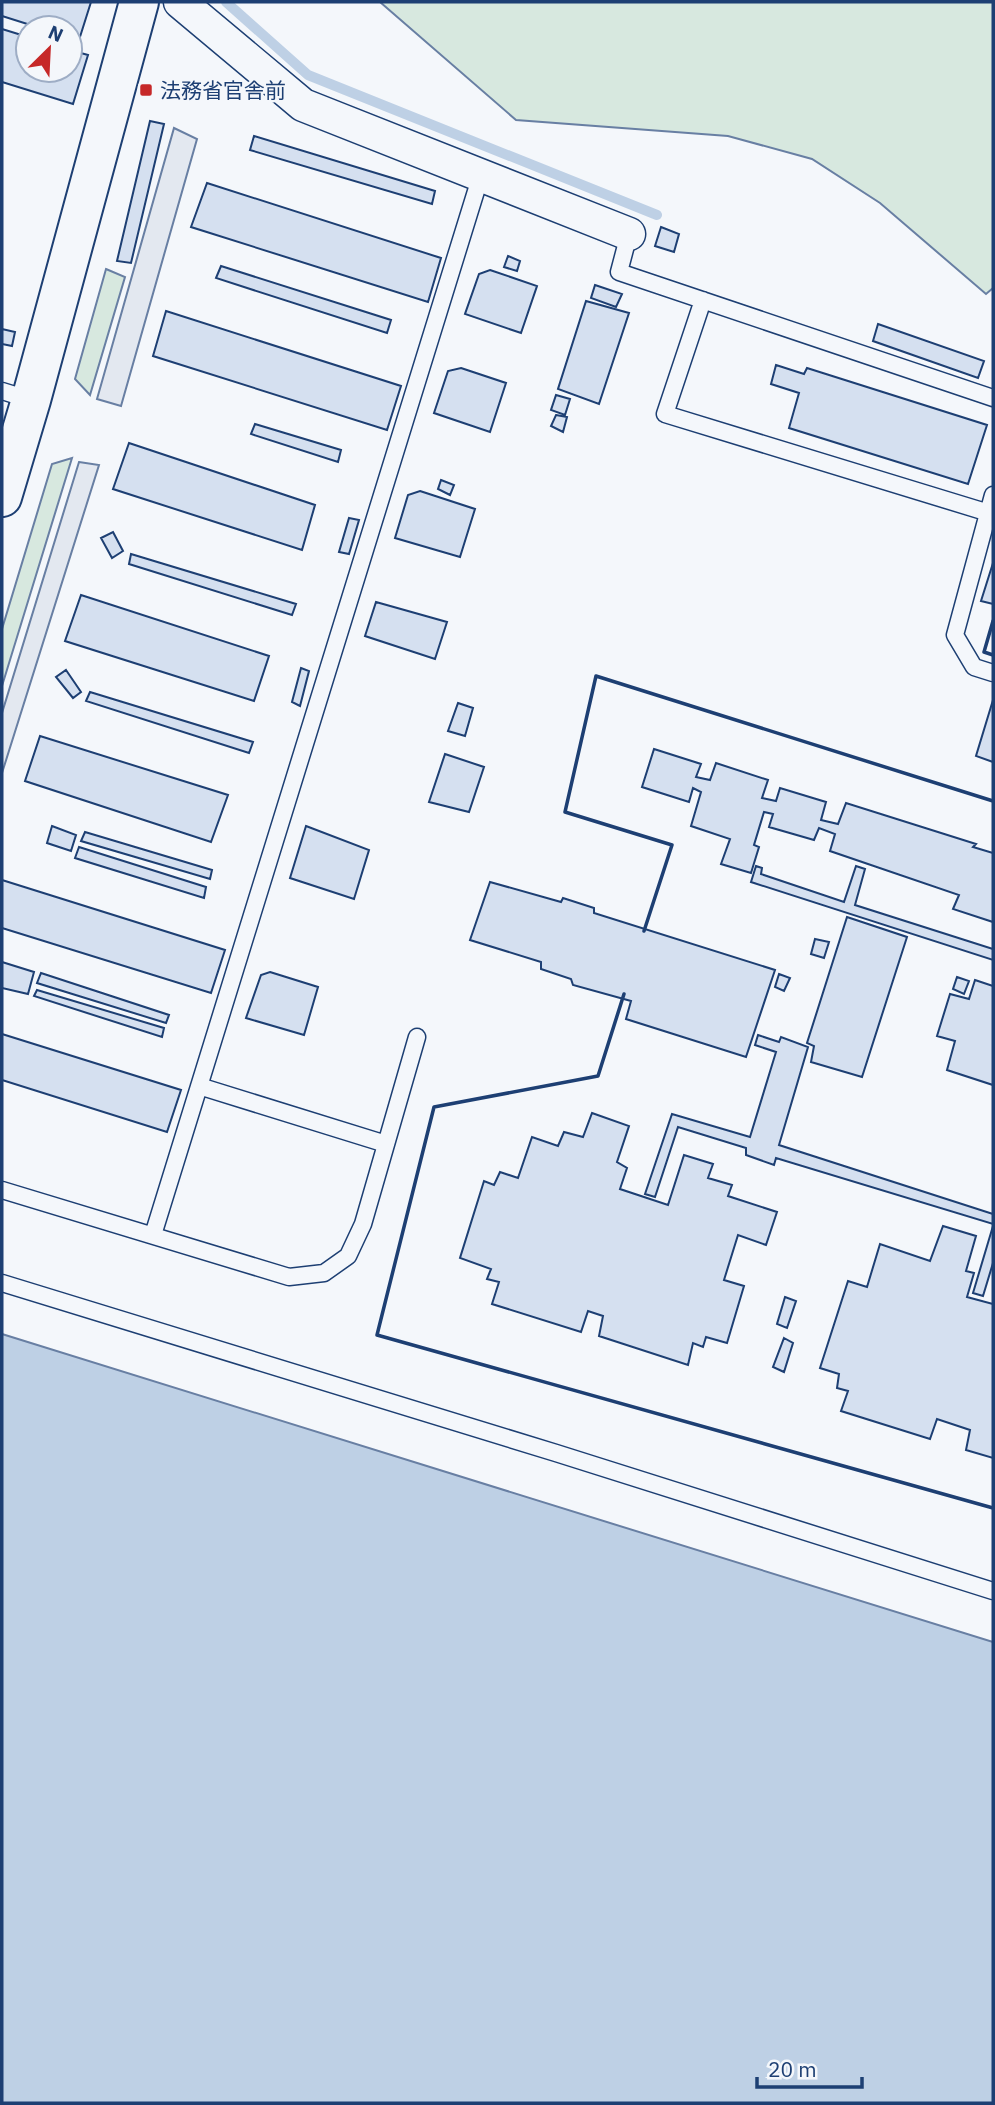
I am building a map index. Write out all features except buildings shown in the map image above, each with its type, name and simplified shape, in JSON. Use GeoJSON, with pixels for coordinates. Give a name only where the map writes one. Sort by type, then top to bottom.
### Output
{"type":"FeatureCollection","features":[{"type":"Feature","properties":{"kind":"street"},"geometry":{"type":"LineString","coordinates":[[2,497],[16,396],[139,2]]}},
{"type":"Feature","properties":{"kind":"street"},"geometry":{"type":"LineString","coordinates":[[180,2],[303,105],[629,234]]}},
{"type":"Feature","properties":{"kind":"lane"},"geometry":{"type":"LineString","coordinates":[[153,1235],[481,175]]}},
{"type":"Feature","properties":{"kind":"lane"},"geometry":{"type":"LineString","coordinates":[[629,234],[619,272],[993,398]]}},
{"type":"Feature","properties":{"kind":"lane"},"geometry":{"type":"LineString","coordinates":[[703,300],[665,414],[989,513]]}},
{"type":"Feature","properties":{"kind":"lane"},"geometry":{"type":"LineString","coordinates":[[993,495],[956,635],[974,667],[993,673]]}},
{"type":"Feature","properties":{"kind":"lane"},"geometry":{"type":"LineString","coordinates":[[2,1189],[289,1276],[324,1273],[348,1256],[363,1224],[417,1037]]}},
{"type":"Feature","properties":{"kind":"lane"},"geometry":{"type":"LineString","coordinates":[[199,1086],[386,1144]]}},
{"type":"Feature","properties":{"kind":"lane"},"geometry":{"type":"LineString","coordinates":[[2,1283],[993,1591]]}},
{"type":"Feature","properties":{"kind":"shaded area"},"geometry":{"type":"Polygon","coordinates":[[[380,2],[993,2],[993,288],[986,294],[880,203],[812,159],[728,136],[516,120],[380,2]]]}},
{"type":"Feature","properties":{"kind":"shaded area"},"geometry":{"type":"Polygon","coordinates":[[[174,128],[197,139],[121,406],[97,399],[174,128]]]}},
{"type":"Feature","properties":{"kind":"shaded area"},"geometry":{"type":"Polygon","coordinates":[[[106,269],[125,277],[90,395],[75,379],[106,269]]]}},
{"type":"Feature","properties":{"kind":"shaded area"},"geometry":{"type":"Polygon","coordinates":[[[72,458],[2,686],[2,629],[52,464],[72,458]]]}},
{"type":"Feature","properties":{"kind":"shaded area"},"geometry":{"type":"Polygon","coordinates":[[[79,462],[99,465],[2,773],[2,713],[79,462]]]}},
{"type":"Feature","properties":{"kind":"water"},"geometry":{"type":"Polygon","coordinates":[[[2,1334],[993,1642],[993,2103],[2,2103],[2,1334]]]}},
{"type":"Feature","properties":{"kind":"waterway"},"geometry":{"type":"LineString","coordinates":[[226,2],[308,75],[657,215]]}},
{"type":"Feature","properties":{"kind":"wall"},"geometry":{"type":"LineString","coordinates":[[993,621],[984,652],[993,655]]}},
{"type":"Feature","properties":{"kind":"wall"},"geometry":{"type":"LineString","coordinates":[[644,931],[672,845],[565,812],[596,676],[993,801]]}},
{"type":"Feature","properties":{"kind":"wall"},"geometry":{"type":"LineString","coordinates":[[624,994],[598,1076],[434,1107],[377,1335],[993,1508]]}},
{"type":"Feature","properties":{"kind":"place","name":"法務省官舎前"},"geometry":{"type":"Point","coordinates":[146,90]}}]}
